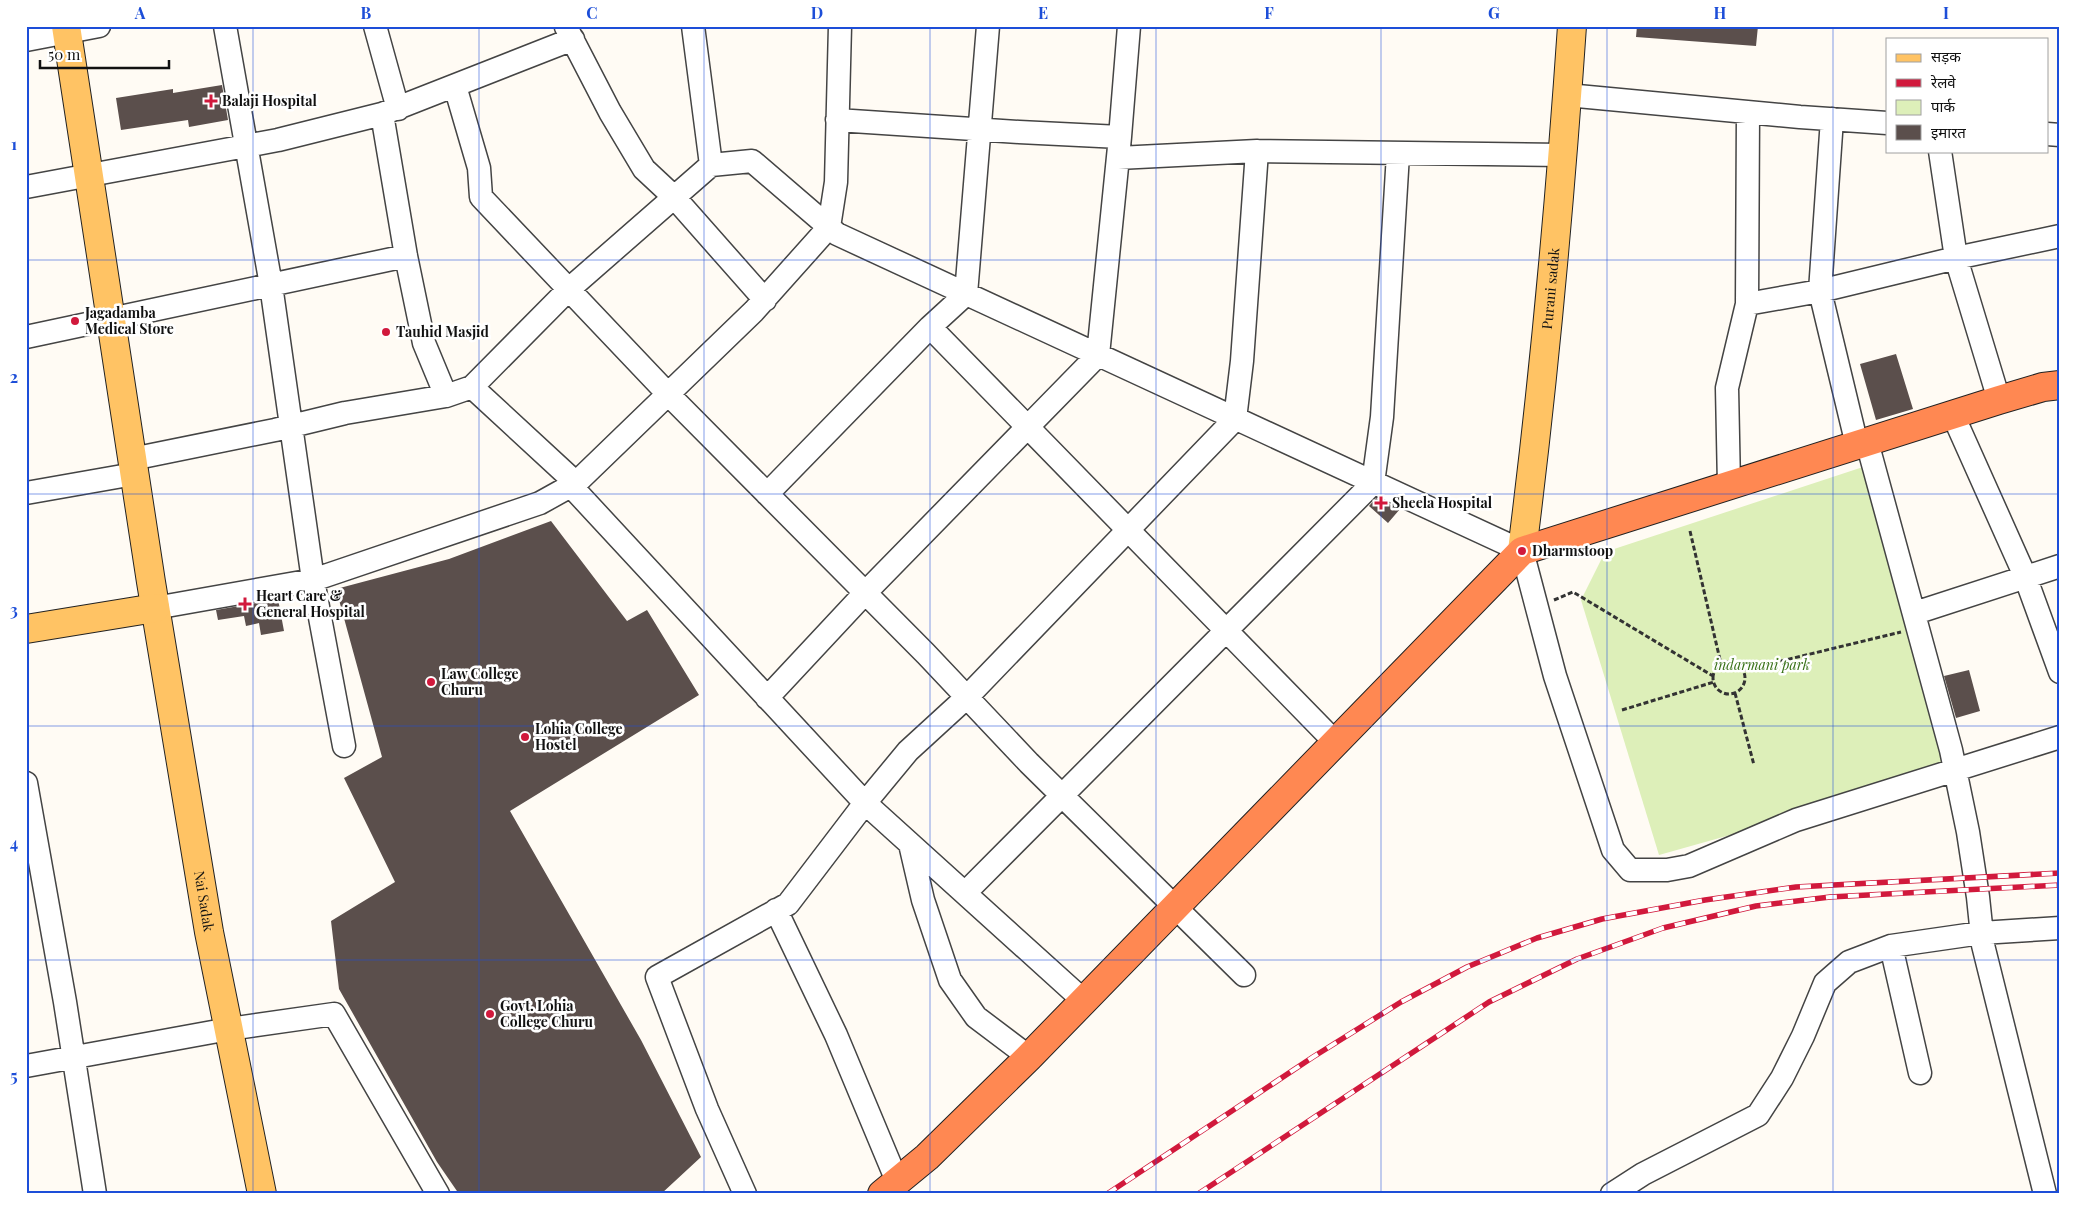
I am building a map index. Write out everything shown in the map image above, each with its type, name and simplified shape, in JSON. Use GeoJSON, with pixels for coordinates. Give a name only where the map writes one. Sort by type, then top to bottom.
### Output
{"type":"FeatureCollection","features":[{"type":"Feature","properties":{"kind":"highway"},"geometry":{"type":"LineString","coordinates":[[890,1188],[926,1157],[1030,1058],[1522,551],[1999,400],[2043,387],[2060,385]]}},
{"type":"Feature","properties":{"kind":"main road","name":"Purani sadak"},"geometry":{"type":"LineString","coordinates":[[1522,551],[1536,436],[1563,155],[1572,26]]}},
{"type":"Feature","properties":{"kind":"main road","name":"Nai Sadak"},"geometry":{"type":"LineString","coordinates":[[66,29],[155,608],[209,932],[262,1194]]}},
{"type":"Feature","properties":{"kind":"main road"},"geometry":{"type":"LineString","coordinates":[[26,629],[155,608]]}},
{"type":"Feature","properties":{"kind":"street"},"geometry":{"type":"LineString","coordinates":[[26,40],[66,29],[99,26]]}},
{"type":"Feature","properties":{"kind":"street"},"geometry":{"type":"LineString","coordinates":[[225,26],[271,285],[313,580],[344,746]]}},
{"type":"Feature","properties":{"kind":"street"},"geometry":{"type":"LineString","coordinates":[[376,26],[390,112],[406,256],[424,343],[446,396]]}},
{"type":"Feature","properties":{"kind":"street"},"geometry":{"type":"LineString","coordinates":[[693,26],[711,165]]}},
{"type":"Feature","properties":{"kind":"street"},"geometry":{"type":"LineString","coordinates":[[155,608],[313,580],[540,503],[574,485],[765,300],[829,227],[836,182],[840,26]]}},
{"type":"Feature","properties":{"kind":"street"},"geometry":{"type":"LineString","coordinates":[[767,494],[930,327],[966,294],[981,130],[988,26]]}},
{"type":"Feature","properties":{"kind":"street"},"geometry":{"type":"LineString","coordinates":[[767,698],[865,593],[1098,355],[1119,148],[1128,26]]}},
{"type":"Feature","properties":{"kind":"street"},"geometry":{"type":"LineString","coordinates":[[26,187],[245,147],[390,112],[455,86],[569,33],[610,112],[644,169],[674,197],[765,300]]}},
{"type":"Feature","properties":{"kind":"street"},"geometry":{"type":"LineString","coordinates":[[455,86],[479,168],[480,197],[668,394],[1062,794],[1244,975]]}},
{"type":"Feature","properties":{"kind":"street"},"geometry":{"type":"LineString","coordinates":[[1568,95],[1886,123]]}},
{"type":"Feature","properties":{"kind":"street"},"geometry":{"type":"LineString","coordinates":[[1729,486],[1727,388],[1746,304],[1748,112]]}},
{"type":"Feature","properties":{"kind":"street"},"geometry":{"type":"LineString","coordinates":[[1832,119],[1820,291],[1909,622],[1955,770],[1968,832],[1978,897],[1981,933],[2045,1194]]}},
{"type":"Feature","properties":{"kind":"street"},"geometry":{"type":"LineString","coordinates":[[837,120],[981,130],[1119,148],[1398,154],[1563,155]]}},
{"type":"Feature","properties":{"kind":"street"},"geometry":{"type":"LineString","coordinates":[[745,1194],[707,1109],[657,977],[788,904],[865,803],[908,751],[967,697],[1234,419],[1242,361],[1257,151]]}},
{"type":"Feature","properties":{"kind":"street"},"geometry":{"type":"LineString","coordinates":[[1940,152],[1956,258],[1999,400]]}},
{"type":"Feature","properties":{"kind":"street"},"geometry":{"type":"LineString","coordinates":[[965,893],[1373,483],[1382,417],[1398,154]]}},
{"type":"Feature","properties":{"kind":"street"},"geometry":{"type":"LineString","coordinates":[[26,493],[292,425],[446,396],[472,387],[568,290],[711,165],[752,161],[838,234],[1522,551],[1555,676],[1613,850],[1630,870],[1667,870],[1689,866],[1796,820],[2060,737]]}},
{"type":"Feature","properties":{"kind":"street"},"geometry":{"type":"LineString","coordinates":[[1746,304],[1820,291],[1956,258],[2060,236]]}},
{"type":"Feature","properties":{"kind":"street"},"geometry":{"type":"LineString","coordinates":[[26,336],[406,256]]}},
{"type":"Feature","properties":{"kind":"street"},"geometry":{"type":"LineString","coordinates":[[930,327],[1335,742]]}},
{"type":"Feature","properties":{"kind":"street"},"geometry":{"type":"LineString","coordinates":[[472,387],[574,485],[865,803],[1084,1001]]}},
{"type":"Feature","properties":{"kind":"street"},"geometry":{"type":"LineString","coordinates":[[1953,415],[2024,576],[2060,672]]}},
{"type":"Feature","properties":{"kind":"street"},"geometry":{"type":"LineString","coordinates":[[1909,622],[2024,576],[2060,566]]}},
{"type":"Feature","properties":{"kind":"street"},"geometry":{"type":"LineString","coordinates":[[26,783],[74,1057],[95,1194]]}},
{"type":"Feature","properties":{"kind":"street"},"geometry":{"type":"LineString","coordinates":[[910,844],[923,900],[950,980],[976,1017],[1030,1058]]}},
{"type":"Feature","properties":{"kind":"street"},"geometry":{"type":"LineString","coordinates":[[776,910],[836,1035],[890,1188]]}},
{"type":"Feature","properties":{"kind":"street"},"geometry":{"type":"LineString","coordinates":[[1612,1194],[1643,1174],[1758,1115],[1782,1078],[1803,1036],[1825,983],[1849,962],[1891,946],[1981,933],[2060,928]]}},
{"type":"Feature","properties":{"kind":"street"},"geometry":{"type":"LineString","coordinates":[[1891,946],[1920,1074]]}},
{"type":"Feature","properties":{"kind":"street"},"geometry":{"type":"LineString","coordinates":[[26,1066],[229,1029],[334,1014],[438,1194]]}},
{"type":"Feature","properties":{"kind":"path"},"geometry":{"type":"LineString","coordinates":[[1690,531],[1721,664]]}},
{"type":"Feature","properties":{"kind":"path"},"geometry":{"type":"LineString","coordinates":[[1537,607],[1573,592],[1713,676]]}},
{"type":"Feature","properties":{"kind":"path"},"geometry":{"type":"LineString","coordinates":[[1744,670],[1909,622]]}},
{"type":"Feature","properties":{"kind":"path"},"geometry":{"type":"LineString","coordinates":[[1731,662],[1744,670],[1746,680],[1744,686],[1736,693],[1724,693],[1716,687],[1713,676],[1714,671],[1721,664],[1731,662]]}},
{"type":"Feature","properties":{"kind":"path"},"geometry":{"type":"LineString","coordinates":[[1622,710],[1714,682]]}},
{"type":"Feature","properties":{"kind":"path"},"geometry":{"type":"LineString","coordinates":[[1736,693],[1754,765]]}},
{"type":"Feature","properties":{"kind":"green space","name":"indarmani park"},"geometry":{"type":"Polygon","coordinates":[[[1866,466],[1958,771],[1659,855],[1581,600],[1605,552],[1866,466]]]}},
{"type":"Feature","properties":{"kind":"building"},"geometry":{"type":"Polygon","coordinates":[[[1637,26],[1758,26],[1756,46],[1636,37],[1637,26]]]}},
{"type":"Feature","properties":{"kind":"building"},"geometry":{"type":"Polygon","coordinates":[[[222,85],[228,120],[189,127],[188,120],[121,130],[116,98],[173,89],[173,93],[222,85]]]}},
{"type":"Feature","properties":{"kind":"building"},"geometry":{"type":"Polygon","coordinates":[[[1896,354],[1913,409],[1876,420],[1860,364],[1896,354]]]}},
{"type":"Feature","properties":{"kind":"building"},"geometry":{"type":"Polygon","coordinates":[[[1376,498],[1400,509],[1388,523],[1369,506],[1376,498]]]}},
{"type":"Feature","properties":{"kind":"building"},"geometry":{"type":"Polygon","coordinates":[[[551,521],[627,621],[647,610],[699,695],[510,811],[641,1040],[701,1157],[661,1194],[459,1194],[437,1162],[339,989],[331,921],[395,882],[344,778],[382,757],[336,589],[449,559],[551,521]]]}},
{"type":"Feature","properties":{"kind":"building"},"geometry":{"type":"Polygon","coordinates":[[[278,599],[284,631],[261,635],[259,623],[246,626],[244,616],[218,620],[216,610],[278,599]]]}},
{"type":"Feature","properties":{"kind":"building"},"geometry":{"type":"Polygon","coordinates":[[[1969,670],[1980,711],[1956,718],[1944,676],[1969,670]]]}},
{"type":"Feature","properties":{"kind":"railway"},"geometry":{"type":"LineString","coordinates":[[1107,1194],[1313,1057],[1401,1002],[1467,967],[1537,938],[1602,919],[1705,900],[1796,887],[2060,873]]}},
{"type":"Feature","properties":{"kind":"railway"},"geometry":{"type":"LineString","coordinates":[[1198,1194],[1489,1002],[1577,959],[1663,928],[1756,906],[1830,897],[2060,885]]}},
{"type":"Feature","properties":{"kind":"place","name":"Balaji Hospital"},"geometry":{"type":"Point","coordinates":[211,101]}},
{"type":"Feature","properties":{"kind":"place","name":"Jagadamba Medical Store"},"geometry":{"type":"Point","coordinates":[75,321]}},
{"type":"Feature","properties":{"kind":"place","name":"Tauhid Masjid"},"geometry":{"type":"Point","coordinates":[386,332]}},
{"type":"Feature","properties":{"kind":"place","name":"Sheela Hospital"},"geometry":{"type":"Point","coordinates":[1381,503]}},
{"type":"Feature","properties":{"kind":"place","name":"Dharmstoop"},"geometry":{"type":"Point","coordinates":[1522,551]}},
{"type":"Feature","properties":{"kind":"place","name":"Heart Care & General Hospital"},"geometry":{"type":"Point","coordinates":[245,604]}},
{"type":"Feature","properties":{"kind":"place","name":"Law College Churu"},"geometry":{"type":"Point","coordinates":[431,682]}},
{"type":"Feature","properties":{"kind":"place","name":"Lohia College Hostel"},"geometry":{"type":"Point","coordinates":[525,737]}},
{"type":"Feature","properties":{"kind":"place","name":"Govt. Lohia College Churu"},"geometry":{"type":"Point","coordinates":[490,1014]}}]}
